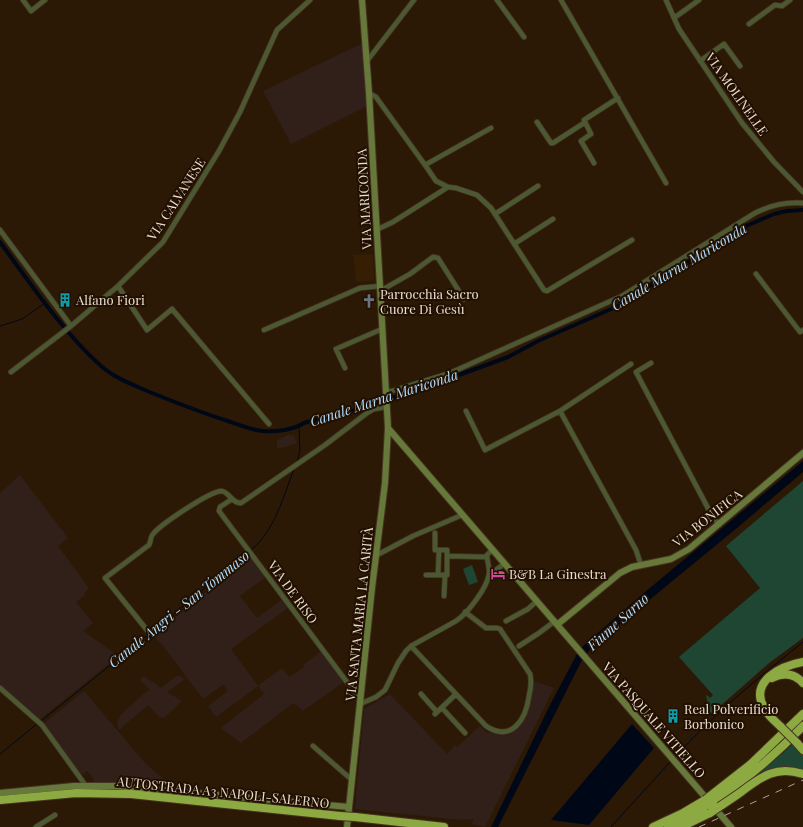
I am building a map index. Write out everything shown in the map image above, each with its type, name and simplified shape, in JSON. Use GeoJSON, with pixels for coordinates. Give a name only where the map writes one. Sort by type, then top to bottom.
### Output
{"type":"FeatureCollection","features":[{"type":"Feature","properties":{"kind":"highway"},"geometry":{"type":"LineString","coordinates":[[782,726],[768,714],[764,708],[760,696],[762,686],[776,671],[786,666],[803,662]]}},
{"type":"Feature","properties":{"kind":"highway"},"geometry":{"type":"LineString","coordinates":[[803,683],[794,676],[783,674],[772,678],[765,686],[763,697],[770,712],[799,743],[803,750]]}},
{"type":"Feature","properties":{"kind":"highway"},"geometry":{"type":"LineString","coordinates":[[681,827],[709,804],[734,775],[786,726],[803,707]]}},
{"type":"Feature","properties":{"kind":"highway"},"geometry":{"type":"LineString","coordinates":[[722,788],[756,760],[803,714]]}},
{"type":"Feature","properties":{"kind":"highway"},"geometry":{"type":"LineString","coordinates":[[668,827],[689,817],[746,778],[803,726]]}},
{"type":"Feature","properties":{"kind":"highway"},"geometry":{"type":"LineString","coordinates":[[653,827],[683,813],[709,804],[765,775],[783,771],[803,774]]}},
{"type":"Feature","properties":{"kind":"highway","name":"AUTOSTRADA A3 NAPOLI-SALERNO"},"geometry":{"type":"LineString","coordinates":[[0,800],[76,793],[131,794],[340,818],[393,827]]}},
{"type":"Feature","properties":{"kind":"highway","name":"AUTOSTRADA A3 NAPOLI-SALERNO"},"geometry":{"type":"LineString","coordinates":[[0,805],[50,800],[114,799],[340,818]]}},
{"type":"Feature","properties":{"kind":"highway","name":"AUTOSTRADA A3 NAPOLI-SALERNO"},"geometry":{"type":"LineString","coordinates":[[355,820],[444,827]]}},
{"type":"Feature","properties":{"kind":"street"},"geometry":{"type":"LineString","coordinates":[[23,0],[31,11],[45,0]]}},
{"type":"Feature","properties":{"kind":"street","name":"VIA CALVANESE"},"geometry":{"type":"LineString","coordinates":[[11,372],[70,327],[131,275],[163,242],[220,152],[277,30],[310,0]]}},
{"type":"Feature","properties":{"kind":"street","name":"VIA MARICONDA"},"geometry":{"type":"LineString","coordinates":[[362,0],[369,93],[386,400]]}},
{"type":"Feature","properties":{"kind":"street"},"geometry":{"type":"LineString","coordinates":[[367,61],[414,0]]}},
{"type":"Feature","properties":{"kind":"street"},"geometry":{"type":"LineString","coordinates":[[497,0],[524,38]]}},
{"type":"Feature","properties":{"kind":"street"},"geometry":{"type":"LineString","coordinates":[[561,0],[666,183]]}},
{"type":"Feature","properties":{"kind":"street","name":"VIA MOLINELLE"},"geometry":{"type":"LineString","coordinates":[[666,0],[679,29],[742,123],[774,162],[803,192]]}},
{"type":"Feature","properties":{"kind":"street"},"geometry":{"type":"LineString","coordinates":[[674,18],[699,0]]}},
{"type":"Feature","properties":{"kind":"street"},"geometry":{"type":"LineString","coordinates":[[749,24],[775,5],[782,6],[790,0]]}},
{"type":"Feature","properties":{"kind":"street"},"geometry":{"type":"LineString","coordinates":[[700,62],[724,44],[740,66]]}},
{"type":"Feature","properties":{"kind":"street"},"geometry":{"type":"LineString","coordinates":[[369,93],[376,97],[436,181],[477,195],[491,208],[544,290],[547,291],[632,240]]}},
{"type":"Feature","properties":{"kind":"street"},"geometry":{"type":"LineString","coordinates":[[537,122],[552,143],[584,123],[584,120],[618,98]]}},
{"type":"Feature","properties":{"kind":"street"},"geometry":{"type":"LineString","coordinates":[[584,123],[591,134],[581,141],[594,163]]}},
{"type":"Feature","properties":{"kind":"street"},"geometry":{"type":"LineString","coordinates":[[425,166],[491,128]]}},
{"type":"Feature","properties":{"kind":"street"},"geometry":{"type":"LineString","coordinates":[[376,230],[393,222],[431,199],[448,186]]}},
{"type":"Feature","properties":{"kind":"street"},"geometry":{"type":"LineString","coordinates":[[495,214],[538,186]]}},
{"type":"Feature","properties":{"kind":"street"},"geometry":{"type":"LineString","coordinates":[[150,633],[105,578],[149,545],[153,533],[189,506],[220,491],[224,492],[236,502],[241,503],[386,400],[622,296],[755,213],[772,205],[789,202],[803,203]]}},
{"type":"Feature","properties":{"kind":"street"},"geometry":{"type":"LineString","coordinates":[[514,244],[553,218]]}},
{"type":"Feature","properties":{"kind":"street"},"geometry":{"type":"LineString","coordinates":[[0,230],[70,327]]}},
{"type":"Feature","properties":{"kind":"street"},"geometry":{"type":"LineString","coordinates":[[264,330],[360,288],[380,289],[410,274],[433,257],[438,258],[464,299]]}},
{"type":"Feature","properties":{"kind":"street"},"geometry":{"type":"LineString","coordinates":[[756,274],[800,332],[803,330]]}},
{"type":"Feature","properties":{"kind":"street"},"geometry":{"type":"LineString","coordinates":[[118,286],[147,330],[172,309],[269,424]]}},
{"type":"Feature","properties":{"kind":"street"},"geometry":{"type":"LineString","coordinates":[[345,368],[336,349],[382,329]]}},
{"type":"Feature","properties":{"kind":"street"},"geometry":{"type":"LineString","coordinates":[[651,363],[636,372],[710,512],[719,525]]}},
{"type":"Feature","properties":{"kind":"street"},"geometry":{"type":"LineString","coordinates":[[466,411],[485,450],[560,412],[631,364]]}},
{"type":"Feature","properties":{"kind":"street","name":"VIA SANTA MARIA LA CARITÀ"},"geometry":{"type":"LineString","coordinates":[[347,827],[372,588],[385,484],[388,428],[386,400]]}},
{"type":"Feature","properties":{"kind":"street"},"geometry":{"type":"LineString","coordinates":[[560,412],[636,550],[641,566]]}},
{"type":"Feature","properties":{"kind":"street","name":"VIA PASQUALE VITIELLO"},"geometry":{"type":"LineString","coordinates":[[388,428],[492,550],[501,566],[556,622],[731,827]]}},
{"type":"Feature","properties":{"kind":"street","name":"VIA BONIFICA"},"geometry":{"type":"LineString","coordinates":[[556,622],[620,573],[628,569],[663,562],[676,557],[689,549],[803,453]]}},
{"type":"Feature","properties":{"kind":"street","name":"VIA DE RISO"},"geometry":{"type":"LineString","coordinates":[[232,499],[220,507],[219,511],[361,703]]}},
{"type":"Feature","properties":{"kind":"street"},"geometry":{"type":"LineString","coordinates":[[377,554],[413,536],[462,515]]}},
{"type":"Feature","properties":{"kind":"street"},"geometry":{"type":"LineString","coordinates":[[435,533],[435,550],[447,550],[447,575],[445,575],[444,596]]}},
{"type":"Feature","properties":{"kind":"street"},"geometry":{"type":"LineString","coordinates":[[438,575],[439,550]]}},
{"type":"Feature","properties":{"kind":"street"},"geometry":{"type":"LineString","coordinates":[[487,557],[492,550]]}},
{"type":"Feature","properties":{"kind":"street"},"geometry":{"type":"LineString","coordinates":[[447,556],[487,557]]}},
{"type":"Feature","properties":{"kind":"street"},"geometry":{"type":"LineString","coordinates":[[361,703],[376,697],[384,690],[398,663],[411,646],[456,621],[465,612],[484,589],[489,575],[489,564],[487,557]]}},
{"type":"Feature","properties":{"kind":"street"},"geometry":{"type":"LineString","coordinates":[[489,564],[493,568],[501,566]]}},
{"type":"Feature","properties":{"kind":"street"},"geometry":{"type":"LineString","coordinates":[[489,575],[501,566]]}},
{"type":"Feature","properties":{"kind":"street"},"geometry":{"type":"LineString","coordinates":[[426,575],[445,575]]}},
{"type":"Feature","properties":{"kind":"street"},"geometry":{"type":"LineString","coordinates":[[506,621],[528,609],[537,601]]}},
{"type":"Feature","properties":{"kind":"street"},"geometry":{"type":"LineString","coordinates":[[411,646],[486,726],[493,730],[502,732],[514,727],[524,718],[528,703],[531,680],[526,667],[500,629],[486,628],[465,612]]}},
{"type":"Feature","properties":{"kind":"street"},"geometry":{"type":"LineString","coordinates":[[519,646],[556,622]]}},
{"type":"Feature","properties":{"kind":"street"},"geometry":{"type":"LineString","coordinates":[[0,688],[42,725],[86,786]]}},
{"type":"Feature","properties":{"kind":"street"},"geometry":{"type":"LineString","coordinates":[[421,694],[436,713],[456,694]]}},
{"type":"Feature","properties":{"kind":"street"},"geometry":{"type":"LineString","coordinates":[[442,708],[465,733]]}},
{"type":"Feature","properties":{"kind":"street"},"geometry":{"type":"LineString","coordinates":[[313,746],[352,780]]}},
{"type":"Feature","properties":{"kind":"street"},"geometry":{"type":"LineString","coordinates":[[0,794],[47,788],[116,786],[349,807]]}},
{"type":"Feature","properties":{"kind":"street"},"geometry":{"type":"LineString","coordinates":[[36,827],[55,815]]}},
{"type":"Feature","properties":{"kind":"shaded area"},"geometry":{"type":"Polygon","coordinates":[[[363,43],[367,106],[291,144],[263,91],[363,43]]]}},
{"type":"Feature","properties":{"kind":"shaded area"},"geometry":{"type":"Polygon","coordinates":[[[373,254],[374,281],[356,282],[353,255],[373,254]]]}},
{"type":"Feature","properties":{"kind":"shaded area"},"geometry":{"type":"Polygon","coordinates":[[[290,434],[291,436],[293,435],[297,443],[286,447],[277,448],[277,440],[290,434]]]}},
{"type":"Feature","properties":{"kind":"shaded area"},"geometry":{"type":"Polygon","coordinates":[[[20,475],[68,538],[58,546],[89,588],[84,593],[85,595],[76,602],[93,623],[83,631],[119,656],[39,720],[6,692],[0,684],[0,493],[20,475]]]}},
{"type":"Feature","properties":{"kind":"shaded area"},"geometry":{"type":"Polygon","coordinates":[[[251,555],[267,576],[240,596],[257,618],[283,599],[289,607],[231,649],[258,686],[216,717],[208,706],[228,691],[224,684],[203,699],[161,643],[153,635],[251,555]]]}},
{"type":"Feature","properties":{"kind":"shaded area"},"geometry":{"type":"Polygon","coordinates":[[[321,651],[344,682],[303,711],[294,703],[292,704],[241,743],[221,728],[264,694],[258,686],[282,668],[289,677],[304,667],[303,665],[321,651]]]}},
{"type":"Feature","properties":{"kind":"shaded area"},"geometry":{"type":"Polygon","coordinates":[[[144,676],[161,688],[177,676],[181,676],[184,680],[167,692],[182,701],[164,718],[160,717],[148,705],[119,730],[117,724],[121,715],[143,694],[150,690],[140,680],[144,676]]]}},
{"type":"Feature","properties":{"kind":"shaded area"},"geometry":{"type":"Polygon","coordinates":[[[534,681],[554,688],[485,827],[472,824],[474,819],[461,820],[355,809],[364,709],[390,694],[447,754],[455,745],[457,747],[480,726],[487,733],[503,735],[510,734],[520,727],[528,713],[534,681]]]}},
{"type":"Feature","properties":{"kind":"shaded area"},"geometry":{"type":"Polygon","coordinates":[[[84,691],[145,763],[170,785],[167,787],[94,783],[93,778],[87,771],[81,775],[43,724],[84,691]]]}},
{"type":"Feature","properties":{"kind":"green space"},"geometry":{"type":"Polygon","coordinates":[[[803,481],[803,638],[769,663],[710,715],[705,709],[708,703],[706,696],[707,695],[710,698],[713,695],[679,657],[760,588],[726,546],[803,481]]]}},
{"type":"Feature","properties":{"kind":"green space"},"geometry":{"type":"Polygon","coordinates":[[[472,565],[478,582],[469,585],[463,569],[472,565]]]}},
{"type":"Feature","properties":{"kind":"green space"},"geometry":{"type":"Polygon","coordinates":[[[793,744],[803,753],[803,772],[756,777],[756,776],[793,744]]]}},
{"type":"Feature","properties":{"kind":"water","name":"Fiume Sarno"},"geometry":{"type":"Polygon","coordinates":[[[803,461],[803,472],[592,647],[582,660],[498,827],[491,827],[549,707],[578,652],[639,597],[803,461]]]}},
{"type":"Feature","properties":{"kind":"water"},"geometry":{"type":"Polygon","coordinates":[[[632,724],[654,748],[589,825],[551,820],[632,724]]]}},
{"type":"Feature","properties":{"kind":"waterway","name":"Canale Marna Mariconda"},"geometry":{"type":"LineString","coordinates":[[0,242],[60,323],[87,353],[107,371],[152,393],[199,411],[250,428],[263,431],[273,431],[290,429],[304,423],[341,412],[353,411],[429,386],[508,357],[538,341],[618,306],[746,226],[774,214],[803,210]]}},
{"type":"Feature","properties":{"kind":"waterway"},"geometry":{"type":"LineString","coordinates":[[0,326],[22,319],[45,303]]}},
{"type":"Feature","properties":{"kind":"waterway","name":"Canale Angri - San Tommaso"},"geometry":{"type":"LineString","coordinates":[[297,462],[300,451],[299,426]]}},
{"type":"Feature","properties":{"kind":"waterway","name":"Canale Angri - San Tommaso"},"geometry":{"type":"LineString","coordinates":[[250,551],[259,543],[272,524],[294,469]]}},
{"type":"Feature","properties":{"kind":"waterway","name":"Canale Angri - San Tommaso"},"geometry":{"type":"LineString","coordinates":[[151,632],[248,553]]}},
{"type":"Feature","properties":{"kind":"waterway","name":"Canale Angri - San Tommaso"},"geometry":{"type":"LineString","coordinates":[[41,721],[149,634]]}},
{"type":"Feature","properties":{"kind":"waterway"},"geometry":{"type":"LineString","coordinates":[[675,757],[721,711],[803,642]]}},
{"type":"Feature","properties":{"kind":"waterway","name":"Canale Angri - San Tommaso"},"geometry":{"type":"LineString","coordinates":[[0,754],[38,723]]}},
{"type":"Feature","properties":{"kind":"waterway"},"geometry":{"type":"LineString","coordinates":[[611,827],[671,761]]}},
{"type":"Feature","properties":{"kind":"railway"},"geometry":{"type":"LineString","coordinates":[[699,827],[803,780]]}},
{"type":"Feature","properties":{"kind":"place","name":"Alfano Fiori"},"geometry":{"type":"Point","coordinates":[65,300]}},
{"type":"Feature","properties":{"kind":"place","name":"Parrocchia Sacro Cuore Di Gesù"},"geometry":{"type":"Point","coordinates":[369,301]}},
{"type":"Feature","properties":{"kind":"place","name":"B&B La Ginestra"},"geometry":{"type":"Point","coordinates":[498,574]}},
{"type":"Feature","properties":{"kind":"place","name":"Real Polverificio Borbonico"},"geometry":{"type":"Point","coordinates":[673,716]}}]}
